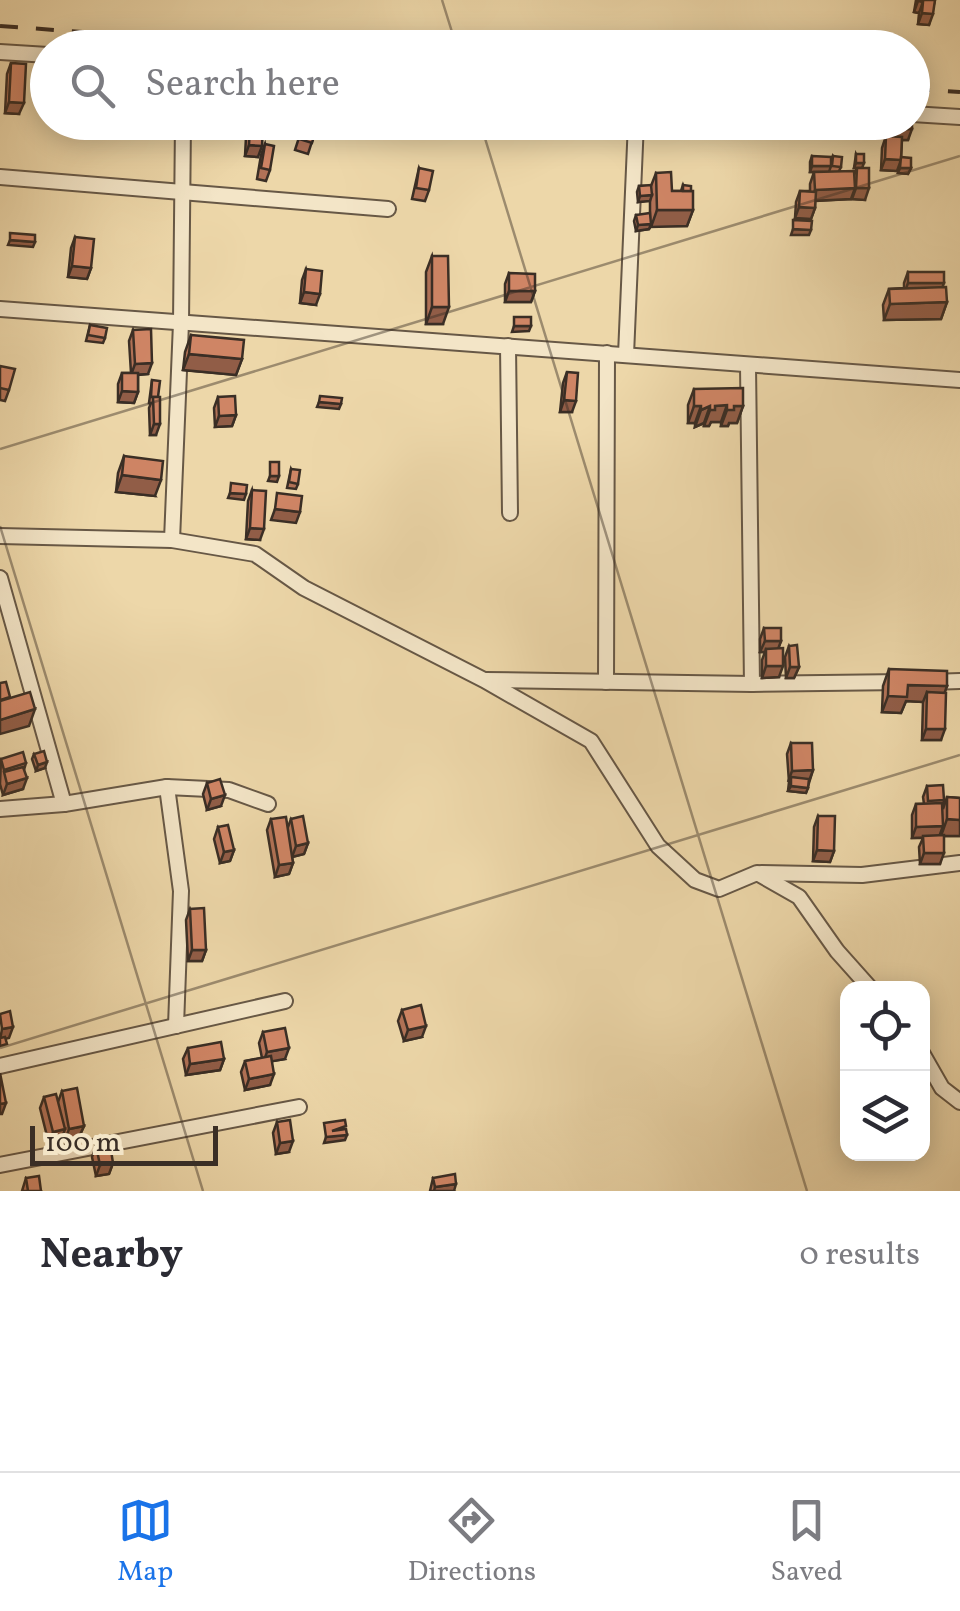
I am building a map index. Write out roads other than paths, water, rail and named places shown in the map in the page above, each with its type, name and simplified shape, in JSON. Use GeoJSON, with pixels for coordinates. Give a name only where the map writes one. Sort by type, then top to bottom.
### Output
{"type":"FeatureCollection","features":[{"type":"Feature","properties":{"kind":"street"},"geometry":{"type":"LineString","coordinates":[[0,52],[30,54]]}},
{"type":"Feature","properties":{"kind":"street"},"geometry":{"type":"LineString","coordinates":[[930,116],[960,118]]}},
{"type":"Feature","properties":{"kind":"street"},"geometry":{"type":"LineString","coordinates":[[172,540],[181,324],[183,140]]}},
{"type":"Feature","properties":{"kind":"street"},"geometry":{"type":"LineString","coordinates":[[626,355],[635,140]]}},
{"type":"Feature","properties":{"kind":"street"},"geometry":{"type":"LineString","coordinates":[[0,177],[388,209]]}},
{"type":"Feature","properties":{"kind":"street"},"geometry":{"type":"LineString","coordinates":[[0,309],[960,380]]}},
{"type":"Feature","properties":{"kind":"street"},"geometry":{"type":"LineString","coordinates":[[508,346],[510,513]]}},
{"type":"Feature","properties":{"kind":"street"},"geometry":{"type":"LineString","coordinates":[[606,682],[607,354]]}},
{"type":"Feature","properties":{"kind":"street"},"geometry":{"type":"LineString","coordinates":[[748,366],[752,684]]}},
{"type":"Feature","properties":{"kind":"street"},"geometry":{"type":"LineString","coordinates":[[0,536],[172,540],[255,554],[304,588],[484,680],[590,741],[658,846],[695,880],[719,889],[757,873],[862,875],[960,863]]}},
{"type":"Feature","properties":{"kind":"street"},"geometry":{"type":"LineString","coordinates":[[0,578],[64,804]]}},
{"type":"Feature","properties":{"kind":"street"},"geometry":{"type":"LineString","coordinates":[[484,680],[752,684],[960,681]]}},
{"type":"Feature","properties":{"kind":"street"},"geometry":{"type":"LineString","coordinates":[[167,787],[180,890],[176,1026]]}},
{"type":"Feature","properties":{"kind":"street"},"geometry":{"type":"LineString","coordinates":[[0,810],[167,787],[229,790],[268,804]]}},
{"type":"Feature","properties":{"kind":"street"},"geometry":{"type":"LineString","coordinates":[[757,873],[799,897],[864,981]]}},
{"type":"Feature","properties":{"kind":"street"},"geometry":{"type":"LineString","coordinates":[[0,1066],[285,1002]]}},
{"type":"Feature","properties":{"kind":"street"},"geometry":{"type":"LineString","coordinates":[[930,1066],[942,1088],[960,1102]]}},
{"type":"Feature","properties":{"kind":"street"},"geometry":{"type":"LineString","coordinates":[[0,1165],[298,1107]]}},
{"type":"Feature","properties":{"kind":"railway"},"geometry":{"type":"LineString","coordinates":[[0,26],[55,30]]}},
{"type":"Feature","properties":{"kind":"railway"},"geometry":{"type":"LineString","coordinates":[[930,90],[960,92]]}}]}
